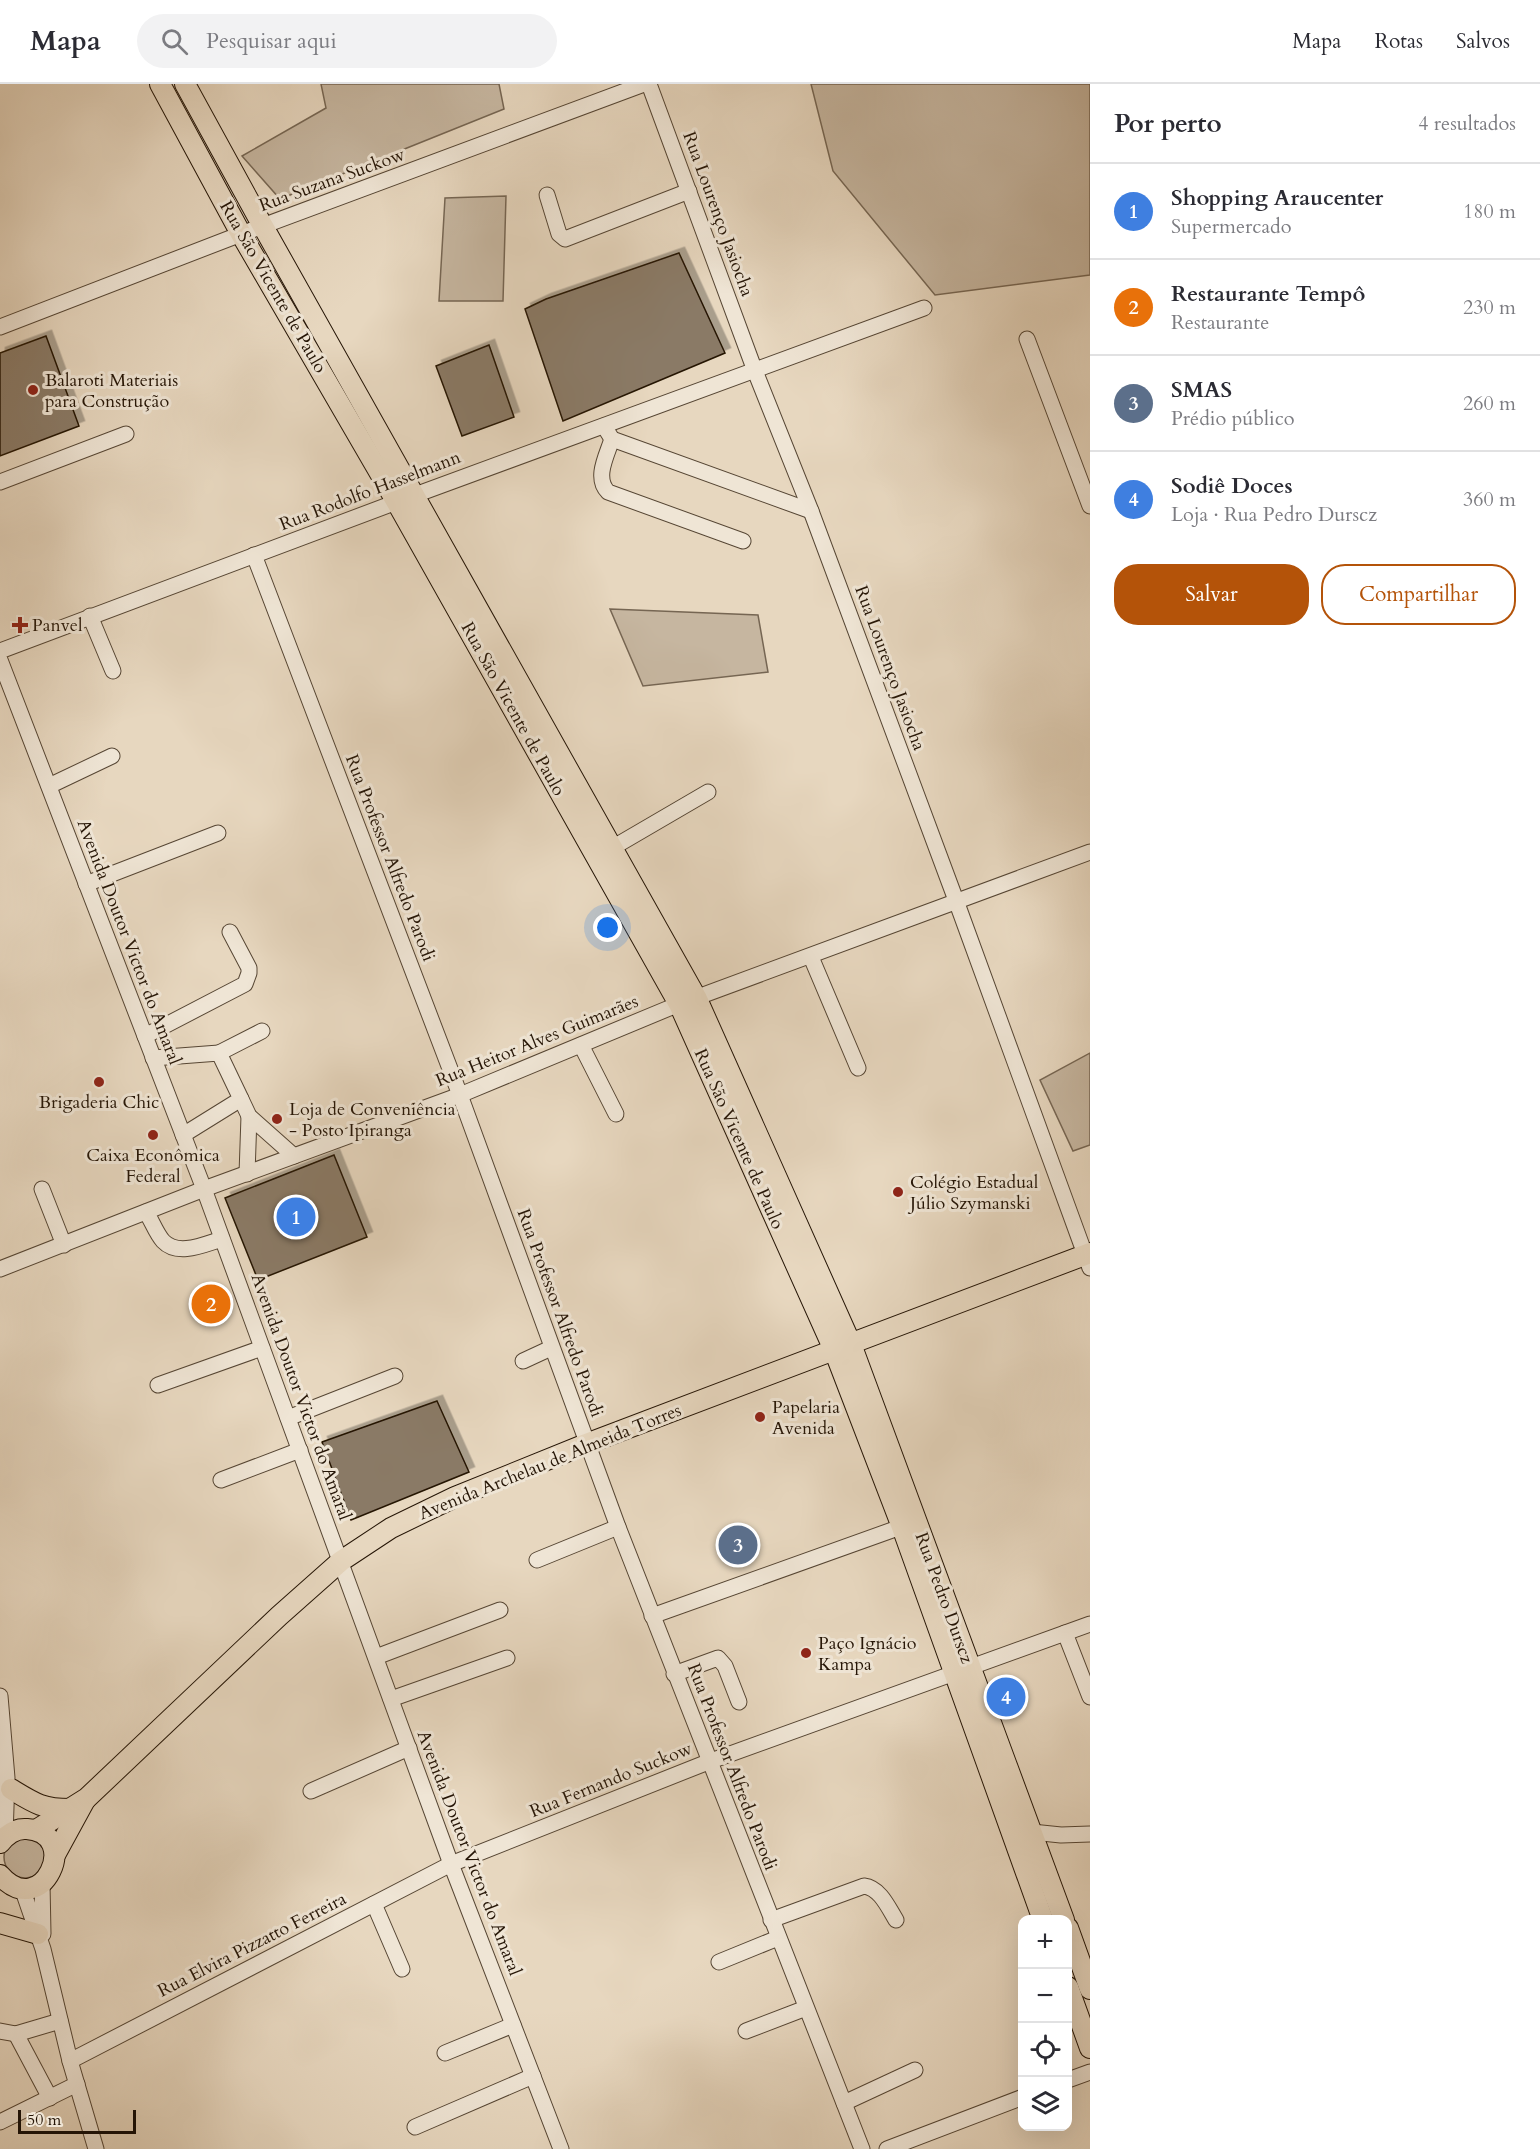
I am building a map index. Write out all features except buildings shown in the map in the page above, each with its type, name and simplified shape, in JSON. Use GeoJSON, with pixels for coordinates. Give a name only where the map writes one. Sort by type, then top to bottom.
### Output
{"type":"FeatureCollection","features":[{"type":"Feature","properties":{"kind":"main road","name":"Rua São Vicente de Paulo"},"geometry":{"type":"LineString","coordinates":[[160,84],[241,234],[406,498],[612,848],[688,1002],[842,1347]]}},
{"type":"Feature","properties":{"kind":"main road","name":"Rua São Vicente de Paulo"},"geometry":{"type":"LineString","coordinates":[[185,84],[263,226],[406,498],[688,1002]]}},
{"type":"Feature","properties":{"kind":"main road"},"geometry":{"type":"LineString","coordinates":[[209,175],[230,165]]}},
{"type":"Feature","properties":{"kind":"main road","name":"Avenida Archelau de Almeida Torres"},"geometry":{"type":"LineString","coordinates":[[15,1835],[70,1809],[87,1798],[340,1561],[391,1528],[455,1497],[586,1444],[842,1347],[1088,1258]]}},
{"type":"Feature","properties":{"kind":"main road","name":"Rua Pedro Durscz"},"geometry":{"type":"LineString","coordinates":[[842,1347],[962,1671],[1041,1915]]}},
{"type":"Feature","properties":{"kind":"main road","name":"Rua Pedro Durscz"},"geometry":{"type":"LineString","coordinates":[[962,1671],[1032,1832],[1063,1915]]}},
{"type":"Feature","properties":{"kind":"main road"},"geometry":{"type":"LineString","coordinates":[[6,1774],[32,1802],[49,1809],[70,1809]]}},
{"type":"Feature","properties":{"kind":"main road","name":"Avenida Archelau de Almeida Torres"},"geometry":{"type":"LineString","coordinates":[[42,1883],[50,1876],[55,1855],[87,1798]]}},
{"type":"Feature","properties":{"kind":"main road"},"geometry":{"type":"LineString","coordinates":[[15,1835],[46,1836],[55,1855]]}},
{"type":"Feature","properties":{"kind":"main road"},"geometry":{"type":"LineString","coordinates":[[9,1887],[32,1887],[42,1883]]}},
{"type":"Feature","properties":{"kind":"main road"},"geometry":{"type":"LineString","coordinates":[[0,1923],[41,1941]]}},
{"type":"Feature","properties":{"kind":"main road"},"geometry":{"type":"LineString","coordinates":[[1072,1939],[1090,1989]]}},
{"type":"Feature","properties":{"kind":"main road"},"geometry":{"type":"LineString","coordinates":[[1072,2002],[1090,2048]]}},
{"type":"Feature","properties":{"kind":"street","name":"Rua Suzana Suckow"},"geometry":{"type":"LineString","coordinates":[[0,327],[241,234],[644,84]]}},
{"type":"Feature","properties":{"kind":"street","name":"Rua Lourenço Jasiocha"},"geometry":{"type":"LineString","coordinates":[[649,84],[755,371],[811,511],[1088,1258]]}},
{"type":"Feature","properties":{"kind":"street"},"geometry":{"type":"LineString","coordinates":[[547,195],[559,234],[566,239],[689,191]]}},
{"type":"Feature","properties":{"kind":"street","name":"Rua Rodolfo Hasselmann"},"geometry":{"type":"LineString","coordinates":[[0,651],[406,498],[924,308]]}},
{"type":"Feature","properties":{"kind":"street"},"geometry":{"type":"LineString","coordinates":[[1027,339],[1090,506]]}},
{"type":"Feature","properties":{"kind":"street"},"geometry":{"type":"LineString","coordinates":[[604,426],[612,439],[811,511]]}},
{"type":"Feature","properties":{"kind":"street"},"geometry":{"type":"LineString","coordinates":[[0,482],[126,434]]}},
{"type":"Feature","properties":{"kind":"street"},"geometry":{"type":"LineString","coordinates":[[612,439],[601,475],[602,486],[608,492],[743,541]]}},
{"type":"Feature","properties":{"kind":"street","name":"Rua Professor Alfredo Parodi"},"geometry":{"type":"LineString","coordinates":[[254,555],[460,1095],[586,1444],[708,1762],[862,2149]]}},
{"type":"Feature","properties":{"kind":"street"},"geometry":{"type":"LineString","coordinates":[[90,616],[113,671]]}},
{"type":"Feature","properties":{"kind":"street","name":"Avenida Doutor Victor do Amaral"},"geometry":{"type":"LineString","coordinates":[[0,660],[204,1190],[409,1749],[561,2149]]}},
{"type":"Feature","properties":{"kind":"street"},"geometry":{"type":"LineString","coordinates":[[49,786],[112,756]]}},
{"type":"Feature","properties":{"kind":"street"},"geometry":{"type":"LineString","coordinates":[[612,848],[708,792]]}},
{"type":"Feature","properties":{"kind":"street"},"geometry":{"type":"LineString","coordinates":[[86,884],[218,833]]}},
{"type":"Feature","properties":{"kind":"street","name":"Rua Heitor Alves Guimarães"},"geometry":{"type":"LineString","coordinates":[[0,1269],[460,1095],[688,1002],[1090,852]]}},
{"type":"Feature","properties":{"kind":"street"},"geometry":{"type":"LineString","coordinates":[[145,1036],[245,984],[249,968],[230,932]]}},
{"type":"Feature","properties":{"kind":"street"},"geometry":{"type":"LineString","coordinates":[[811,957],[858,1068]]}},
{"type":"Feature","properties":{"kind":"street"},"geometry":{"type":"LineString","coordinates":[[153,1058],[219,1053],[262,1031]]}},
{"type":"Feature","properties":{"kind":"street"},"geometry":{"type":"LineString","coordinates":[[581,1045],[616,1114]]}},
{"type":"Feature","properties":{"kind":"street"},"geometry":{"type":"LineString","coordinates":[[219,1053],[249,1116],[294,1156]]}},
{"type":"Feature","properties":{"kind":"street"},"geometry":{"type":"LineString","coordinates":[[183,1135],[241,1099]]}},
{"type":"Feature","properties":{"kind":"street"},"geometry":{"type":"LineString","coordinates":[[247,1174],[249,1116]]}},
{"type":"Feature","properties":{"kind":"street"},"geometry":{"type":"LineString","coordinates":[[42,1189],[64,1245]]}},
{"type":"Feature","properties":{"kind":"street"},"geometry":{"type":"LineString","coordinates":[[146,1212],[163,1241],[175,1248],[189,1248],[222,1239]]}},
{"type":"Feature","properties":{"kind":"street"},"geometry":{"type":"LineString","coordinates":[[158,1385],[262,1348]]}},
{"type":"Feature","properties":{"kind":"street"},"geometry":{"type":"LineString","coordinates":[[523,1361],[551,1348]]}},
{"type":"Feature","properties":{"kind":"street"},"geometry":{"type":"LineString","coordinates":[[288,1418],[395,1376]]}},
{"type":"Feature","properties":{"kind":"street"},"geometry":{"type":"LineString","coordinates":[[221,1480],[300,1450]]}},
{"type":"Feature","properties":{"kind":"street"},"geometry":{"type":"LineString","coordinates":[[652,1616],[909,1524]]}},
{"type":"Feature","properties":{"kind":"street"},"geometry":{"type":"LineString","coordinates":[[537,1560],[618,1527]]}},
{"type":"Feature","properties":{"kind":"street"},"geometry":{"type":"LineString","coordinates":[[376,1657],[500,1610]]}},
{"type":"Feature","properties":{"kind":"street","name":"Rua Fernando Suckow"},"geometry":{"type":"LineString","coordinates":[[452,1864],[708,1762],[1090,1624]]}},
{"type":"Feature","properties":{"kind":"street"},"geometry":{"type":"LineString","coordinates":[[1065,1633],[1090,1697]]}},
{"type":"Feature","properties":{"kind":"street"},"geometry":{"type":"LineString","coordinates":[[391,1699],[507,1658]]}},
{"type":"Feature","properties":{"kind":"street"},"geometry":{"type":"LineString","coordinates":[[674,1674],[718,1658],[725,1666],[739,1702]]}},
{"type":"Feature","properties":{"kind":"street"},"geometry":{"type":"LineString","coordinates":[[0,1696],[6,1774],[15,1835]]}},
{"type":"Feature","properties":{"kind":"street"},"geometry":{"type":"LineString","coordinates":[[311,1791],[409,1749]]}},
{"type":"Feature","properties":{"kind":"street"},"geometry":{"type":"LineString","coordinates":[[1032,1832],[1061,1835],[1090,1834]]}},
{"type":"Feature","properties":{"kind":"street","name":"Rua Elvira Pizzatto Ferreira"},"geometry":{"type":"LineString","coordinates":[[70,2061],[452,1864]]}},
{"type":"Feature","properties":{"kind":"street"},"geometry":{"type":"LineString","coordinates":[[42,1883],[41,1941],[70,2061],[96,2149]]}},
{"type":"Feature","properties":{"kind":"street"},"geometry":{"type":"LineString","coordinates":[[771,1920],[864,1886],[871,1887],[878,1892],[896,1920]]}},
{"type":"Feature","properties":{"kind":"street"},"geometry":{"type":"LineString","coordinates":[[9,1887],[41,1941]]}},
{"type":"Feature","properties":{"kind":"street"},"geometry":{"type":"LineString","coordinates":[[374,1904],[402,1969]]}},
{"type":"Feature","properties":{"kind":"street"},"geometry":{"type":"LineString","coordinates":[[719,1962],[778,1938]]}},
{"type":"Feature","properties":{"kind":"street"},"geometry":{"type":"LineString","coordinates":[[746,2031],[806,2008]]}},
{"type":"Feature","properties":{"kind":"street"},"geometry":{"type":"LineString","coordinates":[[0,2031],[16,2034],[60,2021]]}},
{"type":"Feature","properties":{"kind":"street"},"geometry":{"type":"LineString","coordinates":[[445,2053],[513,2025]]}},
{"type":"Feature","properties":{"kind":"street"},"geometry":{"type":"LineString","coordinates":[[16,2034],[50,2098]]}},
{"type":"Feature","properties":{"kind":"street"},"geometry":{"type":"LineString","coordinates":[[844,2103],[915,2070]]}},
{"type":"Feature","properties":{"kind":"street"},"geometry":{"type":"LineString","coordinates":[[1072,2079],[1090,2072]]}},
{"type":"Feature","properties":{"kind":"street"},"geometry":{"type":"LineString","coordinates":[[415,2127],[533,2076]]}},
{"type":"Feature","properties":{"kind":"street"},"geometry":{"type":"LineString","coordinates":[[0,2122],[77,2084]]}},
{"type":"Feature","properties":{"kind":"street"},"geometry":{"type":"LineString","coordinates":[[887,2149],[1018,2099]]}},
{"type":"Feature","properties":{"kind":"shaded area"},"geometry":{"type":"Polygon","coordinates":[[[321,84],[499,84],[504,109],[280,199],[242,156],[326,108],[321,84]]]}},
{"type":"Feature","properties":{"kind":"shaded area"},"geometry":{"type":"Polygon","coordinates":[[[811,84],[1090,84],[1090,275],[935,295],[833,171],[811,84]]]}},
{"type":"Feature","properties":{"kind":"shaded area"},"geometry":{"type":"Polygon","coordinates":[[[506,196],[503,301],[439,301],[445,198],[506,196]]]}},
{"type":"Feature","properties":{"kind":"shaded area"},"geometry":{"type":"Polygon","coordinates":[[[610,609],[758,615],[768,672],[643,686],[610,609]]]}},
{"type":"Feature","properties":{"kind":"shaded area"},"geometry":{"type":"Polygon","coordinates":[[[1090,1053],[1090,1145],[1073,1151],[1040,1080],[1090,1053]]]}},
{"type":"Feature","properties":{"kind":"shaded area"},"geometry":{"type":"Polygon","coordinates":[[[25,1836],[40,1842],[46,1857],[40,1872],[25,1878],[10,1872],[4,1857],[10,1842],[25,1836]]]}},
{"type":"Feature","properties":{"kind":"place","name":"Balaroti Materiais para Construção"},"geometry":{"type":"Point","coordinates":[33,390]}},
{"type":"Feature","properties":{"kind":"place","name":"Panvel"},"geometry":{"type":"Point","coordinates":[20,625]}},
{"type":"Feature","properties":{"kind":"place","name":"Brigaderia Chic"},"geometry":{"type":"Point","coordinates":[99,1082]}},
{"type":"Feature","properties":{"kind":"place","name":"Loja de Conveniência - Posto Ipiranga"},"geometry":{"type":"Point","coordinates":[277,1119]}},
{"type":"Feature","properties":{"kind":"place","name":"Caixa Econômica Federal"},"geometry":{"type":"Point","coordinates":[153,1135]}},
{"type":"Feature","properties":{"kind":"place","name":"Colégio Estadual Júlio Szymanski"},"geometry":{"type":"Point","coordinates":[898,1192]}},
{"type":"Feature","properties":{"kind":"place","name":"Shopping Araucenter"},"geometry":{"type":"Point","coordinates":[296,1217]}},
{"type":"Feature","properties":{"kind":"place","name":"Restaurante Tempô"},"geometry":{"type":"Point","coordinates":[211,1304]}},
{"type":"Feature","properties":{"kind":"place","name":"Papelaria Avenida"},"geometry":{"type":"Point","coordinates":[760,1417]}},
{"type":"Feature","properties":{"kind":"place","name":"SMAS"},"geometry":{"type":"Point","coordinates":[738,1545]}},
{"type":"Feature","properties":{"kind":"place","name":"Paço Ignácio Kampa"},"geometry":{"type":"Point","coordinates":[806,1653]}},
{"type":"Feature","properties":{"kind":"place","name":"Sodiê Doces"},"geometry":{"type":"Point","coordinates":[1006,1697]}}]}
